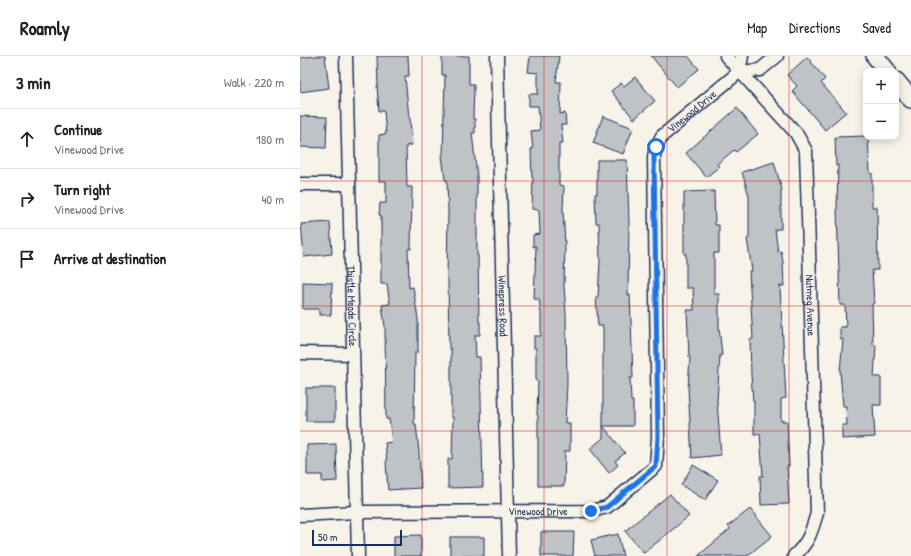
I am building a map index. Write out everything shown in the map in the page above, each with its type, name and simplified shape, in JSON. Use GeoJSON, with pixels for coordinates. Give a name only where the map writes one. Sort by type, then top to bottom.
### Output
{"type":"FeatureCollection","features":[{"type":"Feature","properties":{"kind":"main road"},"geometry":{"type":"LineString","coordinates":[[874,56],[884,68]]}},
{"type":"Feature","properties":{"kind":"main road"},"geometry":{"type":"LineString","coordinates":[[899,85],[911,99]]}},
{"type":"Feature","properties":{"kind":"street","name":"Thistle Meade Circle"},"geometry":{"type":"LineString","coordinates":[[346,56],[358,556]]}},
{"type":"Feature","properties":{"kind":"street","name":"Winepress Road"},"geometry":{"type":"LineString","coordinates":[[497,56],[509,556]]}},
{"type":"Feature","properties":{"kind":"street"},"geometry":{"type":"LineString","coordinates":[[726,56],[739,72]]}},
{"type":"Feature","properties":{"kind":"street"},"geometry":{"type":"LineString","coordinates":[[739,72],[742,56]]}},
{"type":"Feature","properties":{"kind":"street"},"geometry":{"type":"LineString","coordinates":[[739,72],[760,70],[777,56]]}},
{"type":"Feature","properties":{"kind":"street","name":"Vinewood Drive"},"geometry":{"type":"LineString","coordinates":[[301,515],[356,512],[591,511],[607,507],[656,466],[658,437],[654,157],[656,147],[662,136],[739,72]]}},
{"type":"Feature","properties":{"kind":"street","name":"Nutmeg Avenue"},"geometry":{"type":"LineString","coordinates":[[739,72],[796,133],[806,151],[817,513],[812,532],[805,546],[794,556]]}},
{"type":"Feature","properties":{"kind":"street"},"geometry":{"type":"LineString","coordinates":[[300,184],[349,184]]}},
{"type":"Feature","properties":{"kind":"street"},"geometry":{"type":"LineString","coordinates":[[300,353],[352,354]]}},
{"type":"Feature","properties":{"kind":"building"},"geometry":{"type":"Polygon","coordinates":[[[325,56],[329,88],[300,92],[300,58],[325,56]]]}},
{"type":"Feature","properties":{"kind":"building"},"geometry":{"type":"Polygon","coordinates":[[[377,56],[408,56],[409,76],[405,76],[412,145],[406,146],[407,187],[412,187],[411,249],[408,249],[409,288],[413,287],[418,319],[418,352],[415,352],[414,424],[416,424],[421,488],[388,490],[385,443],[392,442],[389,419],[386,419],[385,327],[382,305],[390,304],[387,284],[381,284],[381,215],[379,215],[380,203],[386,203],[386,181],[379,181],[379,135],[386,134],[384,111],[379,111],[377,56]]]}},
{"type":"Feature","properties":{"kind":"building"},"geometry":{"type":"Polygon","coordinates":[[[442,56],[469,56],[469,84],[474,84],[473,119],[475,119],[475,133],[472,133],[477,176],[477,255],[479,323],[480,322],[480,335],[475,335],[476,357],[480,357],[483,487],[448,488],[448,459],[452,459],[453,417],[451,416],[451,349],[449,349],[447,280],[447,180],[445,180],[442,155],[445,75],[442,75],[442,56]]]}},
{"type":"Feature","properties":{"kind":"building"},"geometry":{"type":"Polygon","coordinates":[[[530,56],[559,56],[556,82],[561,82],[560,114],[565,113],[566,125],[561,125],[563,143],[559,143],[559,185],[564,186],[564,286],[567,384],[565,423],[570,423],[570,451],[565,451],[564,486],[538,486],[538,381],[536,381],[536,348],[534,348],[534,336],[541,336],[541,314],[539,299],[534,299],[536,246],[533,247],[533,235],[540,234],[539,210],[532,209],[533,178],[531,149],[533,149],[531,131],[540,130],[538,106],[529,106],[529,94],[538,94],[538,73],[528,72],[530,56]]]}},
{"type":"Feature","properties":{"kind":"building"},"geometry":{"type":"Polygon","coordinates":[[[651,56],[688,56],[699,69],[677,87],[651,56]]]}},
{"type":"Feature","properties":{"kind":"building"},"geometry":{"type":"Polygon","coordinates":[[[807,57],[825,79],[821,83],[846,112],[825,130],[792,91],[797,86],[787,75],[807,57]]]}},
{"type":"Feature","properties":{"kind":"building"},"geometry":{"type":"Polygon","coordinates":[[[635,77],[655,101],[634,119],[611,91],[621,83],[624,86],[635,77]]]}},
{"type":"Feature","properties":{"kind":"building"},"geometry":{"type":"Polygon","coordinates":[[[737,108],[758,134],[736,152],[734,150],[717,164],[719,167],[706,177],[686,153],[737,108]]]}},
{"type":"Feature","properties":{"kind":"building"},"geometry":{"type":"Polygon","coordinates":[[[300,116],[327,117],[326,148],[300,147],[300,116]]]}},
{"type":"Feature","properties":{"kind":"building"},"geometry":{"type":"Polygon","coordinates":[[[603,116],[633,128],[623,154],[593,143],[603,116]]]}},
{"type":"Feature","properties":{"kind":"building"},"geometry":{"type":"Polygon","coordinates":[[[863,136],[863,140],[868,140],[870,173],[872,173],[872,207],[877,207],[878,270],[872,270],[874,303],[872,304],[873,345],[876,345],[874,377],[881,377],[881,405],[873,405],[875,437],[842,439],[842,425],[847,425],[846,406],[843,406],[840,371],[843,339],[840,339],[840,327],[846,327],[845,305],[840,305],[837,209],[838,165],[836,166],[835,137],[863,136]]]}},
{"type":"Feature","properties":{"kind":"building"},"geometry":{"type":"Polygon","coordinates":[[[597,160],[627,160],[629,222],[628,295],[630,295],[631,319],[633,378],[630,378],[631,401],[633,401],[633,426],[603,426],[603,326],[598,326],[596,297],[598,297],[600,262],[599,223],[596,223],[595,194],[597,194],[597,160]]]}},
{"type":"Feature","properties":{"kind":"building"},"geometry":{"type":"Polygon","coordinates":[[[774,162],[782,190],[781,229],[775,229],[778,252],[781,251],[783,262],[784,286],[780,286],[786,398],[781,399],[781,421],[787,421],[789,504],[761,505],[760,476],[763,476],[760,434],[754,434],[754,401],[751,375],[750,339],[753,339],[749,271],[752,271],[747,239],[749,238],[749,196],[742,172],[774,162]]]}},
{"type":"Feature","properties":{"kind":"building"},"geometry":{"type":"Polygon","coordinates":[[[714,191],[715,225],[719,225],[719,253],[714,253],[714,294],[719,294],[719,327],[722,355],[720,355],[717,401],[721,455],[692,458],[688,388],[690,357],[687,310],[694,310],[693,288],[686,288],[686,254],[684,254],[684,192],[714,191]]]}},
{"type":"Feature","properties":{"kind":"building"},"geometry":{"type":"Polygon","coordinates":[[[330,222],[332,254],[304,257],[301,224],[330,222]]]}},
{"type":"Feature","properties":{"kind":"building"},"geometry":{"type":"Polygon","coordinates":[[[303,282],[332,283],[331,315],[319,315],[319,309],[303,309],[303,282]]]}},
{"type":"Feature","properties":{"kind":"building"},"geometry":{"type":"Polygon","coordinates":[[[306,388],[335,388],[335,421],[306,421],[306,388]]]}},
{"type":"Feature","properties":{"kind":"building"},"geometry":{"type":"Polygon","coordinates":[[[603,426],[625,453],[615,461],[618,465],[609,473],[590,449],[603,438],[603,426]]]}},
{"type":"Feature","properties":{"kind":"building"},"geometry":{"type":"Polygon","coordinates":[[[336,444],[337,481],[322,482],[322,475],[307,475],[307,445],[336,444]]]}},
{"type":"Feature","properties":{"kind":"building"},"geometry":{"type":"Polygon","coordinates":[[[693,465],[718,480],[705,500],[681,485],[693,465]]]}},
{"type":"Feature","properties":{"kind":"building"},"geometry":{"type":"Polygon","coordinates":[[[670,494],[689,516],[644,553],[625,531],[670,494]]]}},
{"type":"Feature","properties":{"kind":"building"},"geometry":{"type":"Polygon","coordinates":[[[750,509],[772,536],[747,556],[698,556],[730,529],[728,526],[750,509]]]}},
{"type":"Feature","properties":{"kind":"building"},"geometry":{"type":"Polygon","coordinates":[[[541,532],[574,532],[573,556],[541,556],[541,532]]]}},
{"type":"Feature","properties":{"kind":"building"},"geometry":{"type":"Polygon","coordinates":[[[618,534],[623,556],[595,556],[591,540],[618,534]]]}},
{"type":"Feature","properties":{"kind":"building"},"geometry":{"type":"Polygon","coordinates":[[[421,535],[421,556],[394,556],[394,536],[421,535]]]}},
{"type":"Feature","properties":{"kind":"building"},"geometry":{"type":"Polygon","coordinates":[[[450,537],[484,537],[484,556],[450,556],[450,537]]]}},
{"type":"Feature","properties":{"kind":"route"},"geometry":{"type":"LineString","coordinates":[[591,511],[607,507],[656,466],[658,437],[654,157],[656,147]]}}]}
